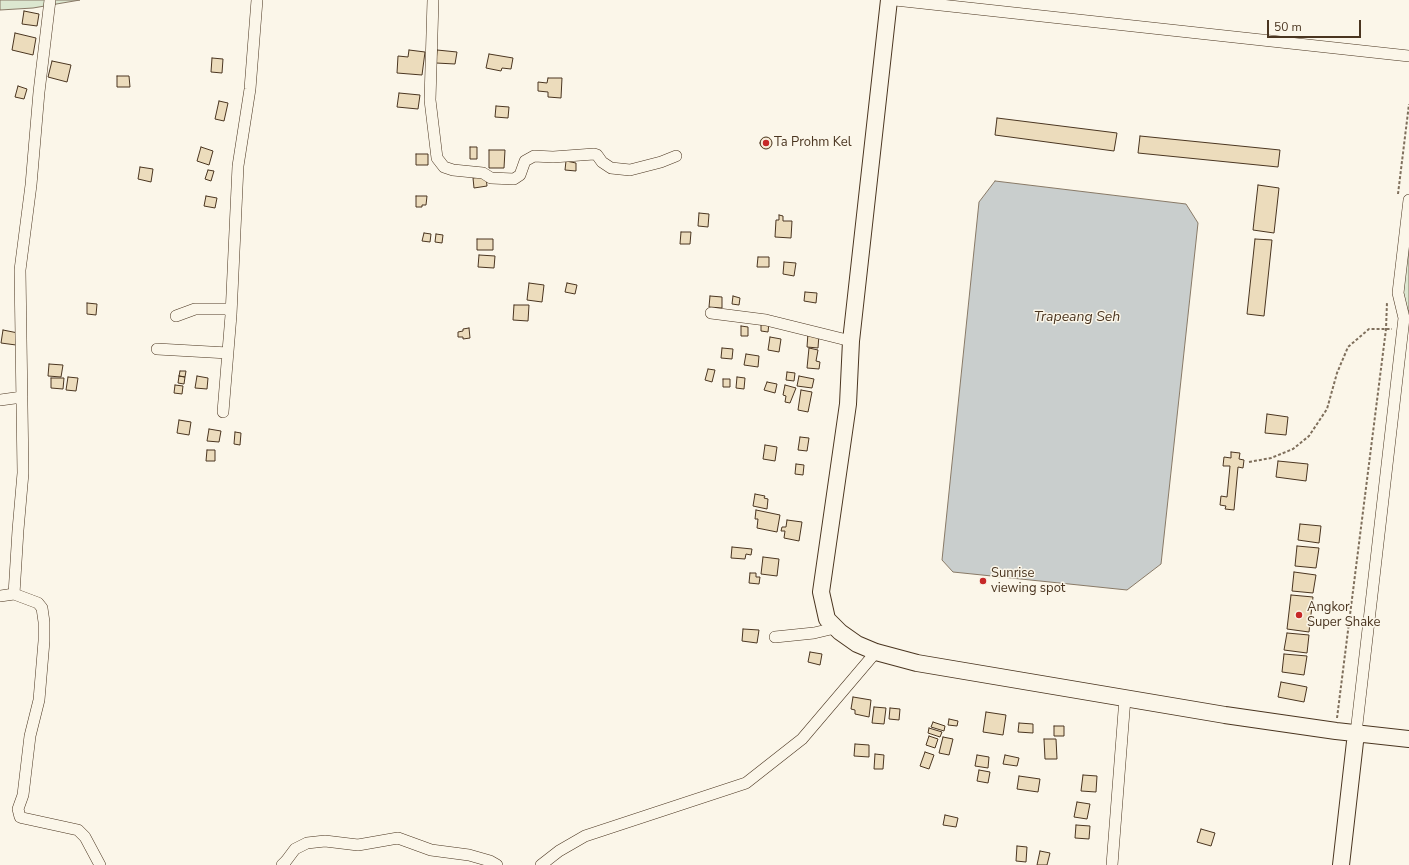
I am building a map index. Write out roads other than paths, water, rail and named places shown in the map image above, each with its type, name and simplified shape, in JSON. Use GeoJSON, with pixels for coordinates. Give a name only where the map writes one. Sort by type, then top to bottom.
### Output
{"type":"FeatureCollection","features":[{"type":"Feature","properties":{"kind":"main road"},"geometry":{"type":"LineString","coordinates":[[889,0],[851,341],[848,404],[821,592],[827,619],[835,628],[857,644],[876,652],[917,663],[1125,698],[1336,731],[1409,739]]}},
{"type":"Feature","properties":{"kind":"main road"},"geometry":{"type":"LineString","coordinates":[[1341,865],[1356,733]]}},
{"type":"Feature","properties":{"kind":"street"},"geometry":{"type":"LineString","coordinates":[[14,594],[23,473],[20,270],[31,185],[39,92],[50,0]]}},
{"type":"Feature","properties":{"kind":"street"},"geometry":{"type":"LineString","coordinates":[[223,412],[231,309],[238,166],[250,89],[257,0]]}},
{"type":"Feature","properties":{"kind":"street"},"geometry":{"type":"LineString","coordinates":[[433,0],[430,100],[437,158],[444,167],[453,170],[483,173],[491,178],[514,180],[520,175],[525,161],[534,156],[553,157],[594,154],[611,168],[630,170],[661,162],[676,156]]}},
{"type":"Feature","properties":{"kind":"street"},"geometry":{"type":"LineString","coordinates":[[895,0],[1409,56]]}},
{"type":"Feature","properties":{"kind":"street"},"geometry":{"type":"LineString","coordinates":[[1356,733],[1405,319],[1398,293],[1409,200]]}},
{"type":"Feature","properties":{"kind":"street"},"geometry":{"type":"LineString","coordinates":[[176,316],[195,309],[231,309]]}},
{"type":"Feature","properties":{"kind":"street"},"geometry":{"type":"LineString","coordinates":[[711,313],[766,320],[851,341]]}},
{"type":"Feature","properties":{"kind":"street"},"geometry":{"type":"LineString","coordinates":[[157,349],[228,353]]}},
{"type":"Feature","properties":{"kind":"street"},"geometry":{"type":"LineString","coordinates":[[0,400],[22,397]]}},
{"type":"Feature","properties":{"kind":"street"},"geometry":{"type":"LineString","coordinates":[[0,596],[14,594],[38,603],[42,608],[44,622],[44,641],[39,700],[30,736],[27,774],[18,812],[20,817],[23,818],[78,830],[85,838],[100,865]]}},
{"type":"Feature","properties":{"kind":"street"},"geometry":{"type":"LineString","coordinates":[[775,637],[814,633],[835,628]]}},
{"type":"Feature","properties":{"kind":"street"},"geometry":{"type":"LineString","coordinates":[[541,865],[559,851],[585,836],[746,783],[802,739],[876,652]]}},
{"type":"Feature","properties":{"kind":"street"},"geometry":{"type":"LineString","coordinates":[[1112,865],[1125,698]]}},
{"type":"Feature","properties":{"kind":"street"},"geometry":{"type":"LineString","coordinates":[[282,865],[295,849],[307,843],[325,842],[358,845],[398,838],[431,850],[469,855],[490,861],[497,865]]}},
{"type":"Feature","properties":{"kind":"water","name":"Trapeang Seh"},"geometry":{"type":"Polygon","coordinates":[[[995,181],[1186,204],[1198,223],[1161,564],[1127,590],[953,572],[942,560],[979,202],[995,181]]]}},
{"type":"Feature","properties":{"kind":"place","name":"Ta Prohm Kel"},"geometry":{"type":"Point","coordinates":[766,143]}},
{"type":"Feature","properties":{"kind":"place","name":"Sunrise viewing spot"},"geometry":{"type":"Point","coordinates":[983,581]}},
{"type":"Feature","properties":{"kind":"place","name":"Angkor Super Shake"},"geometry":{"type":"Point","coordinates":[1299,615]}}]}
